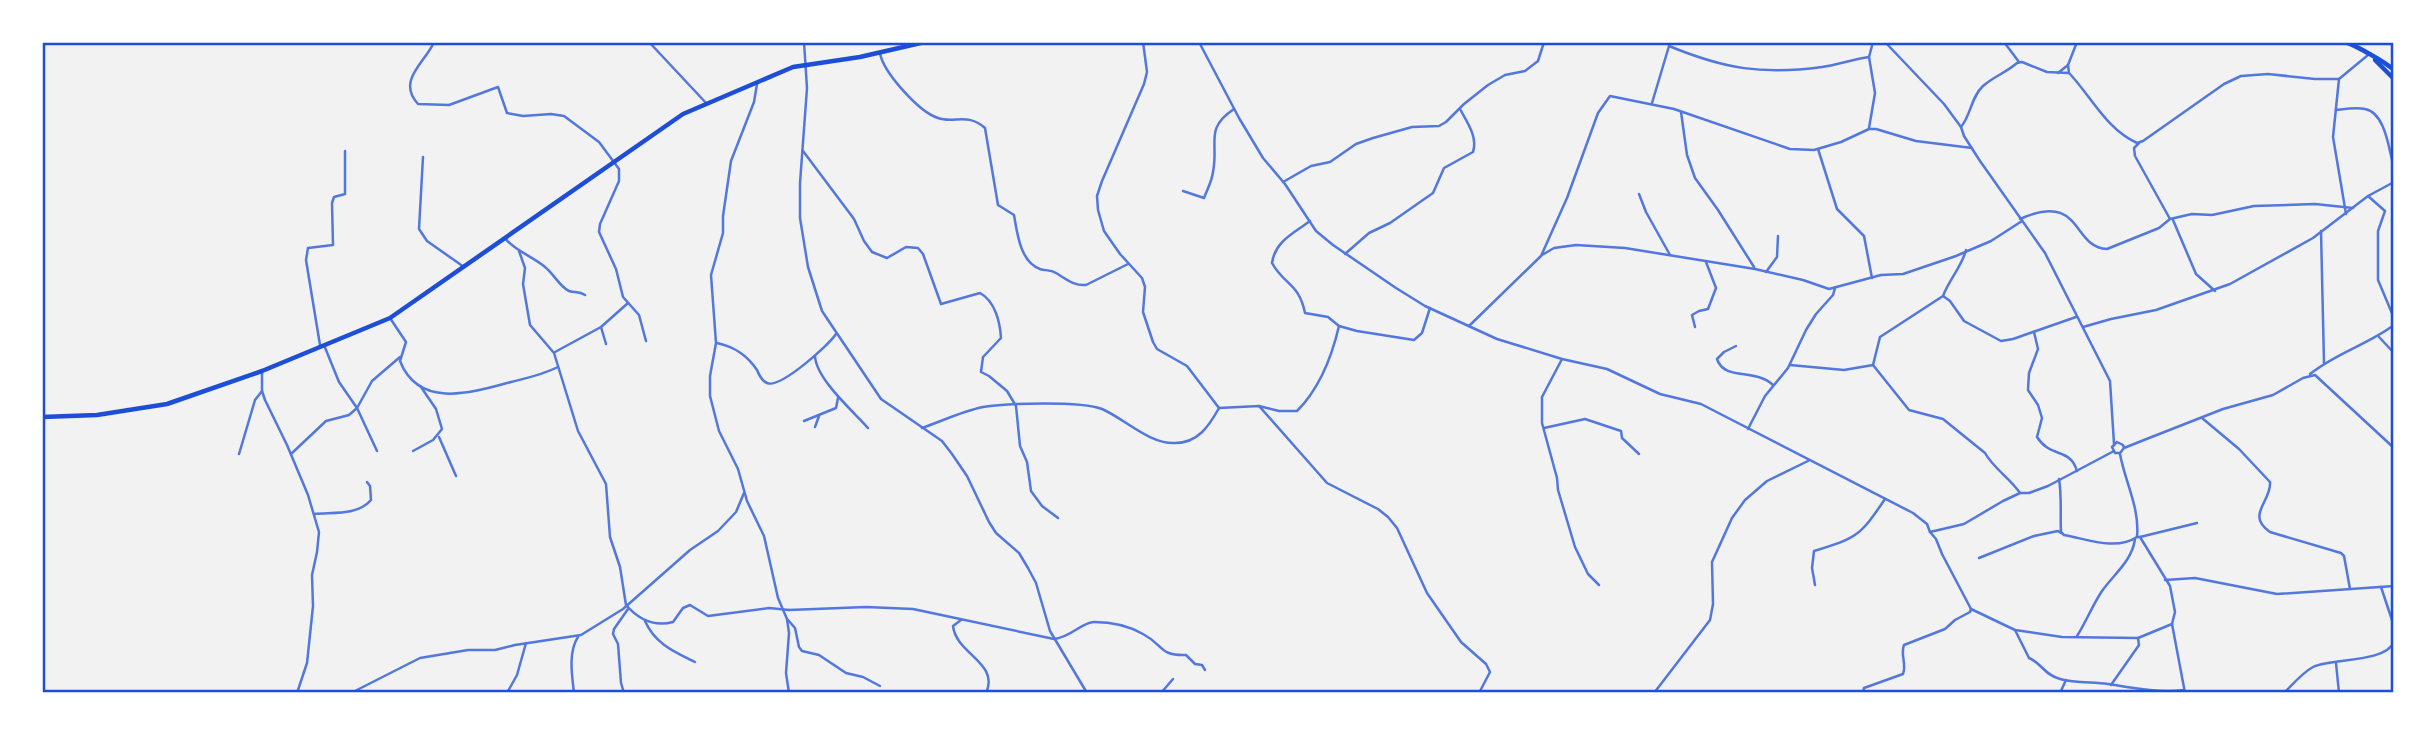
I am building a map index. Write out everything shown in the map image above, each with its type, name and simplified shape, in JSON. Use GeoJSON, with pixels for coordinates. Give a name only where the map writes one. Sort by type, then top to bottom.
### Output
{"type":"FeatureCollection","features":[{"type":"Feature","properties":{"kind":"main road"},"geometry":{"type":"LineString","coordinates":[[42,417],[97,415],[152,407],[193,396],[262,371],[390,318],[673,120],[780,71],[925,42]]}},
{"type":"Feature","properties":{"kind":"main road"},"geometry":{"type":"LineString","coordinates":[[2345,42],[2375,59],[2394,79]]}},
{"type":"Feature","properties":{"kind":"main road"},"geometry":{"type":"LineString","coordinates":[[2375,59],[2384,61],[2394,70]]}},
{"type":"Feature","properties":{"kind":"street"},"geometry":{"type":"LineString","coordinates":[[434,42],[414,70],[414,100],[418,104],[449,105],[498,87],[507,113],[523,116],[564,116],[599,142],[615,163],[621,172],[619,181],[610,197],[599,232],[623,296],[639,315],[646,341]]}},
{"type":"Feature","properties":{"kind":"street"},"geometry":{"type":"LineString","coordinates":[[649,42],[707,104]]}},
{"type":"Feature","properties":{"kind":"street"},"geometry":{"type":"LineString","coordinates":[[804,42],[807,65],[800,183],[803,246],[822,311],[881,399],[942,441],[967,477],[996,533],[1019,553],[1028,568],[1036,583],[1045,619],[1054,639],[1087,693]]}},
{"type":"Feature","properties":{"kind":"street"},"geometry":{"type":"LineString","coordinates":[[1143,42],[1147,72],[1144,84],[1097,196],[1098,210],[1104,232],[1142,278],[1145,287],[1143,312],[1157,349],[1187,366],[1219,408]]}},
{"type":"Feature","properties":{"kind":"street"},"geometry":{"type":"LineString","coordinates":[[1199,42],[1263,159],[1322,237],[1396,288],[1430,308],[1497,339],[1562,359],[1607,369],[1660,394],[1701,404],[1913,513],[1927,524],[1936,539],[1970,609],[2015,629],[2062,637],[2138,638],[2172,624]]}},
{"type":"Feature","properties":{"kind":"street"},"geometry":{"type":"LineString","coordinates":[[1283,182],[1311,166],[1329,162],[1373,138],[1412,127],[1439,126],[1488,85],[1504,75],[1525,71],[1538,61],[1544,42]]}},
{"type":"Feature","properties":{"kind":"street"},"geometry":{"type":"LineString","coordinates":[[1869,130],[1875,93],[1869,57],[1873,42]]}},
{"type":"Feature","properties":{"kind":"street"},"geometry":{"type":"LineString","coordinates":[[1885,42],[1944,104],[2045,253],[2110,381],[2113,451]]}},
{"type":"Feature","properties":{"kind":"street"},"geometry":{"type":"LineString","coordinates":[[2004,42],[2020,62],[2043,71],[2069,73]]}},
{"type":"Feature","properties":{"kind":"street"},"geometry":{"type":"LineString","coordinates":[[2077,42],[2068,65],[2069,73],[2110,123],[2133,141],[2142,141]]}},
{"type":"Feature","properties":{"kind":"street"},"geometry":{"type":"LineString","coordinates":[[1652,103],[1670,44],[1732,68],[1746,69],[1824,67],[1869,57]]}},
{"type":"Feature","properties":{"kind":"street"},"geometry":{"type":"LineString","coordinates":[[880,53],[883,63],[901,89],[927,113],[944,120],[963,119],[985,128],[998,191],[998,205],[1014,215],[1019,243],[1034,265],[1041,270],[1054,270],[1079,286],[1128,264]]}},
{"type":"Feature","properties":{"kind":"street"},"geometry":{"type":"LineString","coordinates":[[2215,291],[2196,274],[2172,219],[2135,156],[2134,148],[2224,84],[2241,76],[2267,74],[2339,79],[2368,55]]}},
{"type":"Feature","properties":{"kind":"street"},"geometry":{"type":"LineString","coordinates":[[1961,127],[1968,119],[1982,86],[2020,62]]}},
{"type":"Feature","properties":{"kind":"street"},"geometry":{"type":"LineString","coordinates":[[2058,73],[2068,65]]}},
{"type":"Feature","properties":{"kind":"street"},"geometry":{"type":"LineString","coordinates":[[2339,79],[2332,125],[2346,214]]}},
{"type":"Feature","properties":{"kind":"street"},"geometry":{"type":"LineString","coordinates":[[757,81],[754,102],[731,161],[723,233],[712,275],[716,343],[710,376],[711,404],[719,431],[738,469],[744,493],[764,536],[775,587],[786,617],[789,633],[786,673],[789,693]]}},
{"type":"Feature","properties":{"kind":"street"},"geometry":{"type":"LineString","coordinates":[[1541,256],[1567,198],[1598,113],[1611,96],[1652,103],[1790,149],[1818,149],[1869,130],[1885,130],[1916,141],[1972,148]]}},
{"type":"Feature","properties":{"kind":"street"},"geometry":{"type":"LineString","coordinates":[[1183,191],[1204,198],[1214,171],[1215,130],[1218,121],[1234,108]]}},
{"type":"Feature","properties":{"kind":"street"},"geometry":{"type":"LineString","coordinates":[[2336,110],[2363,108],[2376,115],[2382,126],[2394,168]]}},
{"type":"Feature","properties":{"kind":"street"},"geometry":{"type":"LineString","coordinates":[[1345,254],[1369,233],[1390,223],[1433,193],[1444,168],[1473,152],[1473,135],[1460,109]]}},
{"type":"Feature","properties":{"kind":"street"},"geometry":{"type":"LineString","coordinates":[[1681,112],[1695,178],[1755,269]]}},
{"type":"Feature","properties":{"kind":"street"},"geometry":{"type":"LineString","coordinates":[[1818,149],[1837,209],[1864,236],[1872,278]]}},
{"type":"Feature","properties":{"kind":"street"},"geometry":{"type":"LineString","coordinates":[[802,150],[853,219],[872,252],[887,258],[906,247],[918,248],[923,254],[941,304],[980,293],[989,299],[995,308],[1001,338],[984,357],[981,372],[1007,391],[1016,406],[1020,446],[1027,462],[1031,491],[1042,506],[1058,518]]}},
{"type":"Feature","properties":{"kind":"street"},"geometry":{"type":"LineString","coordinates":[[345,151],[345,194],[334,197],[332,203],[333,245],[311,246],[308,248],[306,260],[322,346],[339,382],[357,408],[377,451]]}},
{"type":"Feature","properties":{"kind":"street"},"geometry":{"type":"LineString","coordinates":[[423,157],[419,229],[428,241],[464,267]]}},
{"type":"Feature","properties":{"kind":"street"},"geometry":{"type":"LineString","coordinates":[[2082,327],[2145,313],[2215,291],[2283,256],[2368,196],[2394,182]]}},
{"type":"Feature","properties":{"kind":"street"},"geometry":{"type":"LineString","coordinates":[[1639,194],[1670,255]]}},
{"type":"Feature","properties":{"kind":"street"},"geometry":{"type":"LineString","coordinates":[[2368,196],[2385,211],[2378,231],[2378,280],[2394,318]]}},
{"type":"Feature","properties":{"kind":"street"},"geometry":{"type":"LineString","coordinates":[[1469,326],[1541,256],[1554,248],[1576,245],[1625,248],[1755,269],[1829,289],[1872,278],[1903,274],[1991,241],[2036,212],[2068,215],[2099,249],[2107,249],[2159,228],[2172,219],[2192,214],[2228,213],[2255,206],[2353,208]]}},
{"type":"Feature","properties":{"kind":"street"},"geometry":{"type":"LineString","coordinates":[[1310,221],[1284,237],[1272,262],[1277,271],[1299,292],[1305,313],[1328,317],[1339,326],[1357,331],[1414,340],[1422,333],[1430,308]]}},
{"type":"Feature","properties":{"kind":"street"},"geometry":{"type":"LineString","coordinates":[[2321,231],[2324,363]]}},
{"type":"Feature","properties":{"kind":"street"},"geometry":{"type":"LineString","coordinates":[[1766,272],[1777,257],[1778,236]]}},
{"type":"Feature","properties":{"kind":"street"},"geometry":{"type":"LineString","coordinates":[[505,237],[510,245],[547,268],[567,289],[585,295]]}},
{"type":"Feature","properties":{"kind":"street"},"geometry":{"type":"LineString","coordinates":[[1872,365],[1880,337],[1943,296],[1966,250]]}},
{"type":"Feature","properties":{"kind":"street"},"geometry":{"type":"LineString","coordinates":[[519,251],[525,268],[523,284],[530,325],[554,353],[578,430],[606,484],[610,537],[620,567],[627,607],[613,634],[618,644],[624,693]]}},
{"type":"Feature","properties":{"kind":"street"},"geometry":{"type":"LineString","coordinates":[[1695,327],[1692,315],[1708,309],[1716,288],[1706,262]]}},
{"type":"Feature","properties":{"kind":"street"},"geometry":{"type":"LineString","coordinates":[[1748,429],[1765,396],[1790,365],[1806,330],[1833,295],[1835,288]]}},
{"type":"Feature","properties":{"kind":"street"},"geometry":{"type":"LineString","coordinates":[[1943,296],[1950,301],[1964,321],[2001,341],[2013,340],[2077,317]]}},
{"type":"Feature","properties":{"kind":"street"},"geometry":{"type":"LineString","coordinates":[[554,353],[601,327],[628,303]]}},
{"type":"Feature","properties":{"kind":"street"},"geometry":{"type":"LineString","coordinates":[[291,454],[326,421],[349,415],[357,408],[372,381],[400,357],[406,342],[390,318]]}},
{"type":"Feature","properties":{"kind":"street"},"geometry":{"type":"LineString","coordinates":[[2077,636],[2104,588],[2127,559],[2137,538],[2136,510],[2123,475],[2120,453],[2124,448],[2273,395],[2308,376],[2324,363],[2378,337],[2394,325]]}},
{"type":"Feature","properties":{"kind":"street"},"geometry":{"type":"LineString","coordinates":[[1219,408],[1259,406],[1279,411],[1297,411],[1314,390],[1335,343],[1339,326]]}},
{"type":"Feature","properties":{"kind":"street"},"geometry":{"type":"LineString","coordinates":[[601,327],[606,344]]}},
{"type":"Feature","properties":{"kind":"street"},"geometry":{"type":"LineString","coordinates":[[2034,331],[2038,349],[2029,373],[2028,390],[2038,405],[2042,418],[2037,437],[2050,451],[2068,456],[2077,466],[2077,471]]}},
{"type":"Feature","properties":{"kind":"street"},"geometry":{"type":"LineString","coordinates":[[716,343],[737,349],[751,362],[763,381],[772,384],[815,356],[836,334]]}},
{"type":"Feature","properties":{"kind":"street"},"geometry":{"type":"LineString","coordinates":[[2378,337],[2394,353]]}},
{"type":"Feature","properties":{"kind":"street"},"geometry":{"type":"LineString","coordinates":[[1736,346],[1717,359],[1719,365],[1731,373],[1747,373],[1767,379],[1773,385]]}},
{"type":"Feature","properties":{"kind":"street"},"geometry":{"type":"LineString","coordinates":[[815,356],[818,368],[837,394],[868,428]]}},
{"type":"Feature","properties":{"kind":"street"},"geometry":{"type":"LineString","coordinates":[[400,357],[402,367],[431,398],[442,429],[438,436],[413,451]]}},
{"type":"Feature","properties":{"kind":"street"},"geometry":{"type":"LineString","coordinates":[[1562,359],[1542,397],[1544,428],[1575,547],[1588,574],[1599,585]]}},
{"type":"Feature","properties":{"kind":"street"},"geometry":{"type":"LineString","coordinates":[[1790,365],[1844,370],[1872,365]]}},
{"type":"Feature","properties":{"kind":"street"},"geometry":{"type":"LineString","coordinates":[[1872,365],[1909,410],[1943,419],[1985,453],[1989,461],[2020,493]]}},
{"type":"Feature","properties":{"kind":"street"},"geometry":{"type":"LineString","coordinates":[[418,384],[439,393],[459,395],[535,377],[558,367]]}},
{"type":"Feature","properties":{"kind":"street"},"geometry":{"type":"LineString","coordinates":[[262,371],[262,391],[314,513],[319,541],[312,575],[313,606],[309,652],[297,693]]}},
{"type":"Feature","properties":{"kind":"street"},"geometry":{"type":"LineString","coordinates":[[2308,376],[2315,375],[2320,378],[2341,401],[2394,448]]}},
{"type":"Feature","properties":{"kind":"street"},"geometry":{"type":"LineString","coordinates":[[239,454],[255,400],[262,391]]}},
{"type":"Feature","properties":{"kind":"street"},"geometry":{"type":"LineString","coordinates":[[804,421],[835,408],[839,402],[837,394]]}},
{"type":"Feature","properties":{"kind":"street"},"geometry":{"type":"LineString","coordinates":[[922,428],[984,407],[1092,406],[1115,415],[1144,433],[1175,443],[1198,436],[1208,428],[1219,408]]}},
{"type":"Feature","properties":{"kind":"street"},"geometry":{"type":"LineString","coordinates":[[1259,406],[1326,483],[1378,509],[1397,528],[1427,593],[1461,642],[1486,664],[1490,672],[1479,693]]}},
{"type":"Feature","properties":{"kind":"street"},"geometry":{"type":"LineString","coordinates":[[815,427],[820,416]]}},
{"type":"Feature","properties":{"kind":"street"},"geometry":{"type":"LineString","coordinates":[[2203,418],[2239,449],[2270,482],[2271,488],[2259,512],[2264,528],[2341,553],[2344,556],[2350,589]]}},
{"type":"Feature","properties":{"kind":"street"},"geometry":{"type":"LineString","coordinates":[[1544,428],[1585,419],[1595,421],[1621,431],[1622,438],[1639,454]]}},
{"type":"Feature","properties":{"kind":"street"},"geometry":{"type":"LineString","coordinates":[[438,436],[456,476]]}},
{"type":"Feature","properties":{"kind":"street"},"geometry":{"type":"LineString","coordinates":[[2114,444],[2120,443],[2124,448]]}},
{"type":"Feature","properties":{"kind":"street"},"geometry":{"type":"LineString","coordinates":[[1930,532],[1964,524],[2020,493],[2029,493],[2048,486],[2113,451],[2120,453]]}},
{"type":"Feature","properties":{"kind":"street"},"geometry":{"type":"LineString","coordinates":[[1654,693],[1710,620],[1713,604],[1712,562],[1732,518],[1745,500],[1767,481],[1799,463],[1811,461]]}},
{"type":"Feature","properties":{"kind":"street"},"geometry":{"type":"LineString","coordinates":[[2059,479],[2062,494],[2059,510],[2061,532],[2064,535]]}},
{"type":"Feature","properties":{"kind":"street"},"geometry":{"type":"LineString","coordinates":[[314,513],[361,508],[370,500],[370,486],[367,482]]}},
{"type":"Feature","properties":{"kind":"street"},"geometry":{"type":"LineString","coordinates":[[574,693],[572,667],[575,641],[627,607],[690,550],[718,531],[736,512],[744,493]]}},
{"type":"Feature","properties":{"kind":"street"},"geometry":{"type":"LineString","coordinates":[[1815,584],[1812,568],[1814,551],[1841,543],[1860,533],[1885,499]]}},
{"type":"Feature","properties":{"kind":"street"},"geometry":{"type":"LineString","coordinates":[[1979,558],[2034,536],[2059,531],[2064,535],[2108,544],[2125,543],[2197,523]]}},
{"type":"Feature","properties":{"kind":"street"},"geometry":{"type":"LineString","coordinates":[[2015,629],[2029,658],[2050,675],[2066,680],[2184,692],[2172,624],[2175,612],[2170,586],[2161,569],[2137,538]]}},
{"type":"Feature","properties":{"kind":"street"},"geometry":{"type":"LineString","coordinates":[[2165,580],[2195,578],[2277,594],[2394,586]]}},
{"type":"Feature","properties":{"kind":"street"},"geometry":{"type":"LineString","coordinates":[[2381,587],[2394,626]]}},
{"type":"Feature","properties":{"kind":"street"},"geometry":{"type":"LineString","coordinates":[[645,621],[673,622],[683,608],[690,605],[708,616],[769,608],[784,611],[866,607],[913,609],[1054,639],[1067,636],[1090,622],[1110,623],[1143,634],[1168,654],[1186,654],[1205,670]]}},
{"type":"Feature","properties":{"kind":"street"},"geometry":{"type":"LineString","coordinates":[[627,607],[645,621],[661,644],[695,662]]}},
{"type":"Feature","properties":{"kind":"street"},"geometry":{"type":"LineString","coordinates":[[1863,693],[1864,688],[1869,685],[1903,674],[1901,651],[1904,645],[1945,629],[1970,612],[1970,609]]}},
{"type":"Feature","properties":{"kind":"street"},"geometry":{"type":"LineString","coordinates":[[786,617],[789,610]]}},
{"type":"Feature","properties":{"kind":"street"},"geometry":{"type":"LineString","coordinates":[[786,617],[795,628],[800,650],[819,655],[846,673],[863,677],[880,686]]}},
{"type":"Feature","properties":{"kind":"street"},"geometry":{"type":"LineString","coordinates":[[961,620],[953,626],[955,635],[989,674],[990,684],[986,693]]}},
{"type":"Feature","properties":{"kind":"street"},"geometry":{"type":"LineString","coordinates":[[351,693],[420,658],[468,650],[495,650],[581,635]]}},
{"type":"Feature","properties":{"kind":"street"},"geometry":{"type":"LineString","coordinates":[[2111,685],[2139,645],[2138,638]]}},
{"type":"Feature","properties":{"kind":"street"},"geometry":{"type":"LineString","coordinates":[[2284,693],[2316,666],[2384,652],[2391,648],[2394,642]]}},
{"type":"Feature","properties":{"kind":"street"},"geometry":{"type":"LineString","coordinates":[[507,693],[526,643]]}},
{"type":"Feature","properties":{"kind":"street"},"geometry":{"type":"LineString","coordinates":[[2336,663],[2339,693]]}},
{"type":"Feature","properties":{"kind":"street"},"geometry":{"type":"LineString","coordinates":[[1161,693],[1172,678]]}},
{"type":"Feature","properties":{"kind":"street"},"geometry":{"type":"LineString","coordinates":[[2060,693],[2066,680]]}}]}
